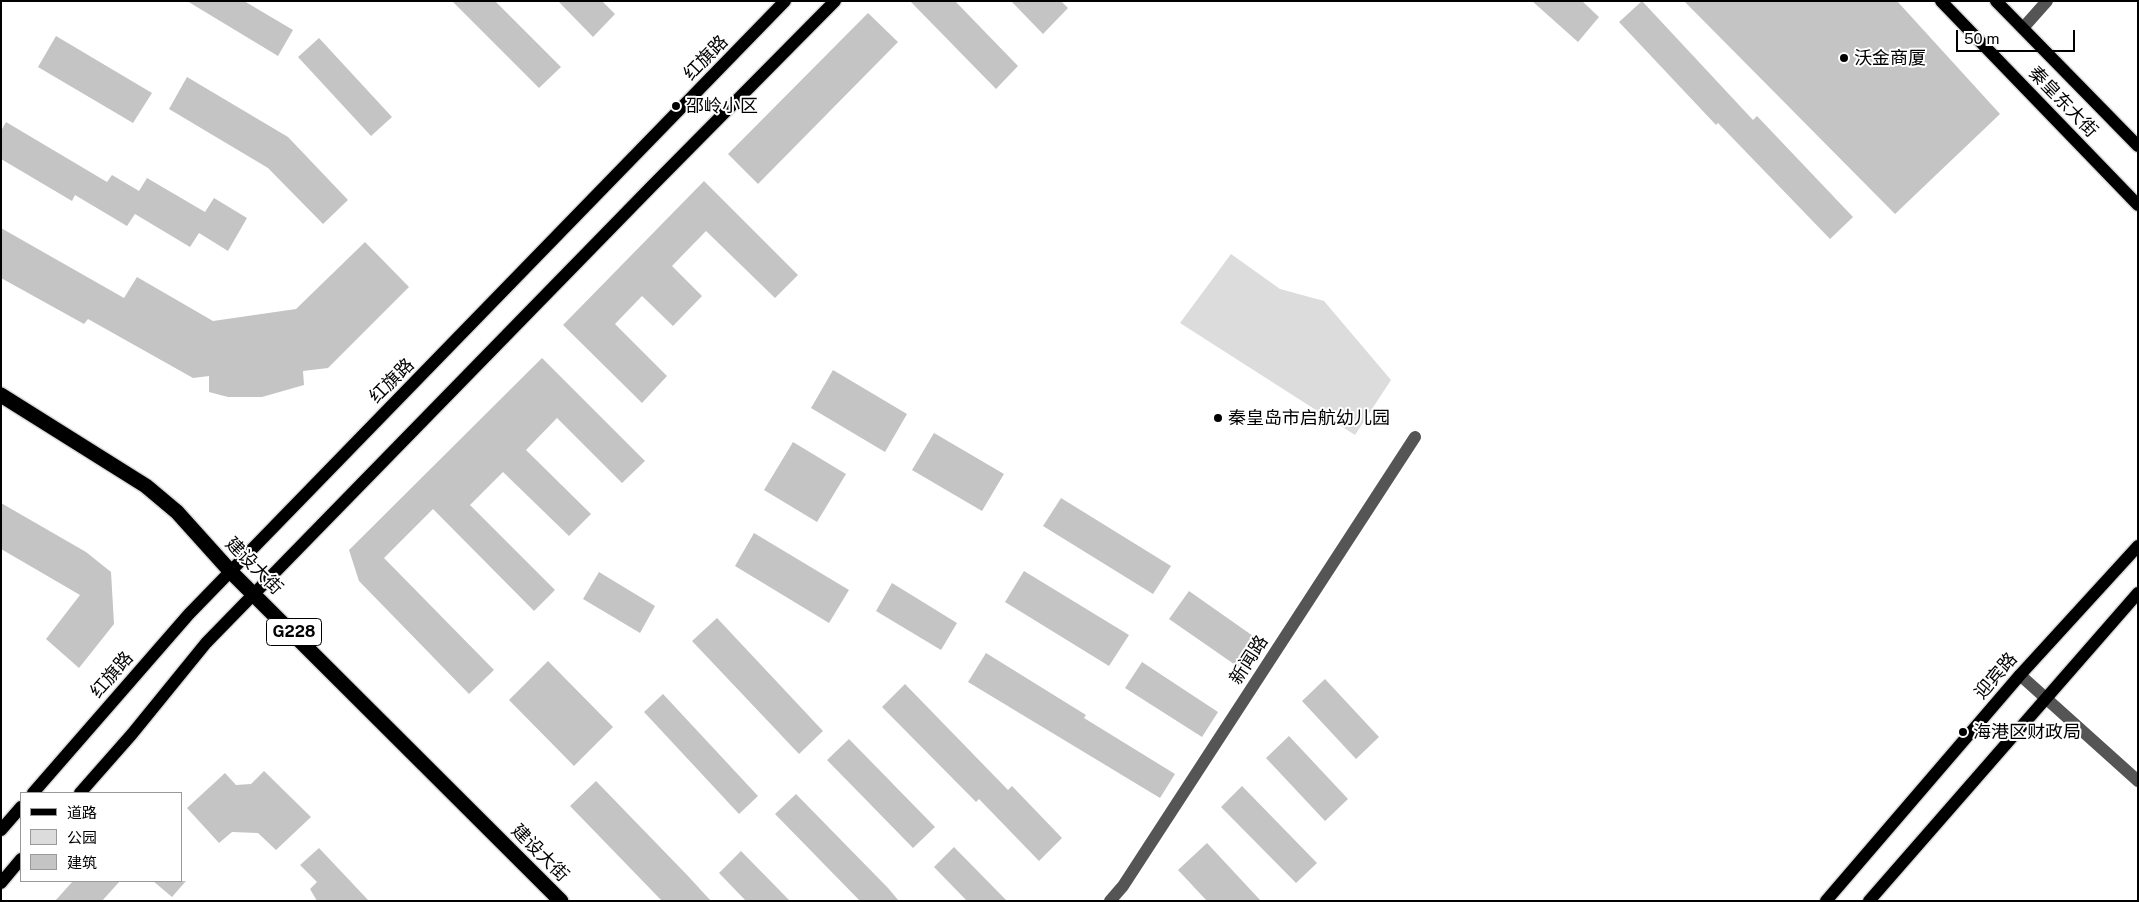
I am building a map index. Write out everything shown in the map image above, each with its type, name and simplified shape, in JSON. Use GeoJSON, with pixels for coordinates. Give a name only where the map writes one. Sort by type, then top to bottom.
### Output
{"type":"FeatureCollection","features":[{"type":"Feature","properties":{"kind":"highway","name":"建设大街"},"geometry":{"type":"LineString","coordinates":[[1,395],[146,486],[176,512],[232,572],[561,901]]}},
{"type":"Feature","properties":{"kind":"main road","name":"红旗路"},"geometry":{"type":"LineString","coordinates":[[34,792],[188,614],[232,572],[785,1]]}},
{"type":"Feature","properties":{"kind":"main road"},"geometry":{"type":"LineString","coordinates":[[81,792],[132,734],[206,643],[835,1]]}},
{"type":"Feature","properties":{"kind":"main road","name":"秦皇东大街"},"geometry":{"type":"LineString","coordinates":[[1941,1],[2138,205]]}},
{"type":"Feature","properties":{"kind":"main road","name":"秦皇东大街"},"geometry":{"type":"LineString","coordinates":[[1996,1],[2138,146]]}},
{"type":"Feature","properties":{"kind":"main road","name":"迎宾路"},"geometry":{"type":"LineString","coordinates":[[1826,901],[2020,674],[2138,546]]}},
{"type":"Feature","properties":{"kind":"main road"},"geometry":{"type":"LineString","coordinates":[[1869,901],[2138,593]]}},
{"type":"Feature","properties":{"kind":"main road"},"geometry":{"type":"LineString","coordinates":[[1,830],[20,808]]}},
{"type":"Feature","properties":{"kind":"main road"},"geometry":{"type":"LineString","coordinates":[[1,883],[20,860]]}},
{"type":"Feature","properties":{"kind":"street"},"geometry":{"type":"LineString","coordinates":[[2023,28],[2047,1]]}},
{"type":"Feature","properties":{"kind":"street","name":"新闻路"},"geometry":{"type":"LineString","coordinates":[[1110,901],[1129,878],[1415,437]]}},
{"type":"Feature","properties":{"kind":"street"},"geometry":{"type":"LineString","coordinates":[[2020,674],[2138,782]]}},
{"type":"Feature","properties":{"kind":"green space"},"geometry":{"type":"Polygon","coordinates":[[[1231,254],[1280,289],[1324,301],[1391,380],[1355,435],[1180,323],[1231,254]]]}},
{"type":"Feature","properties":{"kind":"building"},"geometry":{"type":"Polygon","coordinates":[[[187,1],[244,1],[293,30],[278,56],[187,1]]]}},
{"type":"Feature","properties":{"kind":"building"},"geometry":{"type":"Polygon","coordinates":[[[452,1],[495,1],[561,67],[539,88],[452,1]]]}},
{"type":"Feature","properties":{"kind":"building"},"geometry":{"type":"Polygon","coordinates":[[[558,1],[602,1],[615,14],[593,37],[558,1]]]}},
{"type":"Feature","properties":{"kind":"building"},"geometry":{"type":"Polygon","coordinates":[[[910,1],[955,1],[1018,66],[996,89],[910,1]]]}},
{"type":"Feature","properties":{"kind":"building"},"geometry":{"type":"Polygon","coordinates":[[[1011,1],[1061,1],[1068,8],[1043,34],[1011,1]]]}},
{"type":"Feature","properties":{"kind":"building"},"geometry":{"type":"Polygon","coordinates":[[[1532,1],[1582,1],[1599,17],[1578,42],[1532,1]]]}},
{"type":"Feature","properties":{"kind":"building"},"geometry":{"type":"Polygon","coordinates":[[[1642,1],[1753,120],[1757,116],[1853,217],[1830,239],[1718,123],[1716,125],[1619,22],[1642,1]]]}},
{"type":"Feature","properties":{"kind":"building","name":"沃金商厦"},"geometry":{"type":"Polygon","coordinates":[[[1684,1],[1897,1],[2000,114],[1895,214],[1684,1]]]}},
{"type":"Feature","properties":{"kind":"building"},"geometry":{"type":"Polygon","coordinates":[[[868,13],[898,42],[758,184],[728,154],[868,13]]]}},
{"type":"Feature","properties":{"kind":"building"},"geometry":{"type":"Polygon","coordinates":[[[56,36],[152,93],[133,123],[38,67],[56,36]]]}},
{"type":"Feature","properties":{"kind":"building"},"geometry":{"type":"Polygon","coordinates":[[[319,38],[392,117],[371,136],[298,57],[319,38]]]}},
{"type":"Feature","properties":{"kind":"building"},"geometry":{"type":"Polygon","coordinates":[[[187,77],[288,137],[348,200],[323,224],[268,168],[169,109],[187,77]]]}},
{"type":"Feature","properties":{"kind":"building"},"geometry":{"type":"Polygon","coordinates":[[[6,122],[107,182],[112,175],[139,191],[147,178],[205,212],[214,198],[247,218],[228,251],[199,233],[190,247],[135,214],[127,226],[75,195],[72,201],[1,159],[1,131],[6,122]]]}},
{"type":"Feature","properties":{"kind":"building"},"geometry":{"type":"Polygon","coordinates":[[[704,181],[798,275],[775,298],[706,231],[672,266],[702,296],[673,326],[642,296],[615,324],[667,376],[642,403],[563,325],[704,181]]]}},
{"type":"Feature","properties":{"kind":"building"},"geometry":{"type":"Polygon","coordinates":[[[1,228],[124,298],[137,277],[213,321],[296,309],[365,242],[409,287],[328,368],[303,371],[304,385],[262,397],[228,397],[209,392],[209,376],[193,378],[88,319],[84,324],[1,278],[1,228]]]}},
{"type":"Feature","properties":{"kind":"building"},"geometry":{"type":"Polygon","coordinates":[[[542,358],[645,461],[622,483],[557,418],[526,450],[591,514],[569,536],[503,472],[470,505],[555,590],[534,611],[433,509],[384,558],[494,670],[469,694],[359,581],[349,550],[542,358]]]}},
{"type":"Feature","properties":{"kind":"building"},"geometry":{"type":"Polygon","coordinates":[[[833,370],[907,414],[885,452],[811,408],[833,370]]]}},
{"type":"Feature","properties":{"kind":"building"},"geometry":{"type":"Polygon","coordinates":[[[934,433],[1004,474],[982,511],[912,470],[934,433]]]}},
{"type":"Feature","properties":{"kind":"building"},"geometry":{"type":"Polygon","coordinates":[[[793,442],[846,474],[817,522],[764,490],[793,442]]]}},
{"type":"Feature","properties":{"kind":"building"},"geometry":{"type":"Polygon","coordinates":[[[1061,498],[1171,566],[1153,594],[1043,526],[1061,498]]]}},
{"type":"Feature","properties":{"kind":"building"},"geometry":{"type":"Polygon","coordinates":[[[1,503],[86,552],[111,572],[114,624],[79,668],[46,639],[80,595],[1,549],[1,503]]]}},
{"type":"Feature","properties":{"kind":"building"},"geometry":{"type":"Polygon","coordinates":[[[754,533],[849,590],[829,623],[735,566],[754,533]]]}},
{"type":"Feature","properties":{"kind":"building"},"geometry":{"type":"Polygon","coordinates":[[[1024,571],[1129,635],[1109,666],[1005,602],[1024,571]]]}},
{"type":"Feature","properties":{"kind":"building"},"geometry":{"type":"Polygon","coordinates":[[[599,572],[655,606],[640,633],[583,599],[599,572]]]}},
{"type":"Feature","properties":{"kind":"building"},"geometry":{"type":"Polygon","coordinates":[[[892,583],[957,623],[941,650],[876,611],[892,583]]]}},
{"type":"Feature","properties":{"kind":"building"},"geometry":{"type":"Polygon","coordinates":[[[1189,591],[1263,643],[1244,671],[1169,619],[1189,591]]]}},
{"type":"Feature","properties":{"kind":"building"},"geometry":{"type":"Polygon","coordinates":[[[717,618],[823,731],[799,754],[692,641],[717,618]]]}},
{"type":"Feature","properties":{"kind":"building"},"geometry":{"type":"Polygon","coordinates":[[[986,653],[1086,715],[1084,718],[1175,774],[1160,798],[968,682],[986,653]]]}},
{"type":"Feature","properties":{"kind":"building"},"geometry":{"type":"Polygon","coordinates":[[[548,661],[613,727],[574,766],[509,700],[548,661]]]}},
{"type":"Feature","properties":{"kind":"building"},"geometry":{"type":"Polygon","coordinates":[[[1142,662],[1218,712],[1202,737],[1125,688],[1142,662]]]}},
{"type":"Feature","properties":{"kind":"building"},"geometry":{"type":"Polygon","coordinates":[[[1325,679],[1379,737],[1356,759],[1302,701],[1325,679]]]}},
{"type":"Feature","properties":{"kind":"building"},"geometry":{"type":"Polygon","coordinates":[[[905,684],[1008,790],[1012,786],[1062,838],[1039,861],[979,799],[976,802],[882,707],[905,684]]]}},
{"type":"Feature","properties":{"kind":"building"},"geometry":{"type":"Polygon","coordinates":[[[663,694],[758,796],[739,814],[644,712],[663,694]]]}},
{"type":"Feature","properties":{"kind":"building"},"geometry":{"type":"Polygon","coordinates":[[[1289,736],[1348,799],[1325,821],[1266,758],[1289,736]]]}},
{"type":"Feature","properties":{"kind":"building"},"geometry":{"type":"Polygon","coordinates":[[[849,739],[935,827],[913,848],[827,760],[849,739]]]}},
{"type":"Feature","properties":{"kind":"building"},"geometry":{"type":"Polygon","coordinates":[[[264,771],[311,817],[276,850],[258,833],[232,832],[219,843],[187,808],[225,773],[236,785],[251,784],[264,771]]]}},
{"type":"Feature","properties":{"kind":"building"},"geometry":{"type":"Polygon","coordinates":[[[596,781],[711,901],[662,901],[570,806],[596,781]]]}},
{"type":"Feature","properties":{"kind":"building"},"geometry":{"type":"Polygon","coordinates":[[[1242,786],[1317,863],[1296,883],[1221,807],[1242,786]]]}},
{"type":"Feature","properties":{"kind":"building"},"geometry":{"type":"Polygon","coordinates":[[[796,794],[899,901],[860,901],[775,814],[796,794]]]}},
{"type":"Feature","properties":{"kind":"building"},"geometry":{"type":"Polygon","coordinates":[[[1207,843],[1261,901],[1207,901],[1178,870],[1207,843]]]}},
{"type":"Feature","properties":{"kind":"building"},"geometry":{"type":"Polygon","coordinates":[[[954,847],[1007,901],[967,901],[934,867],[954,847]]]}},
{"type":"Feature","properties":{"kind":"building"},"geometry":{"type":"Polygon","coordinates":[[[319,848],[369,901],[317,901],[310,889],[317,882],[300,865],[319,848]]]}},
{"type":"Feature","properties":{"kind":"building"},"geometry":{"type":"Polygon","coordinates":[[[741,851],[790,901],[746,901],[719,873],[741,851]]]}},
{"type":"Feature","properties":{"kind":"building"},"geometry":{"type":"Polygon","coordinates":[[[186,881],[172,897],[154,882],[186,881]]]}},
{"type":"Feature","properties":{"kind":"building"},"geometry":{"type":"Polygon","coordinates":[[[72,882],[119,882],[102,901],[55,901],[72,882]]]}},
{"type":"Feature","properties":{"kind":"place","name":"沃金商厦"},"geometry":{"type":"Point","coordinates":[1844,58]}},
{"type":"Feature","properties":{"kind":"place","name":"邵岭小区"},"geometry":{"type":"Point","coordinates":[676,106]}},
{"type":"Feature","properties":{"kind":"place","name":"秦皇岛市启航幼儿园"},"geometry":{"type":"Point","coordinates":[1218,418]}},
{"type":"Feature","properties":{"kind":"place","name":"海港区财政局"},"geometry":{"type":"Point","coordinates":[1963,732]}}]}
